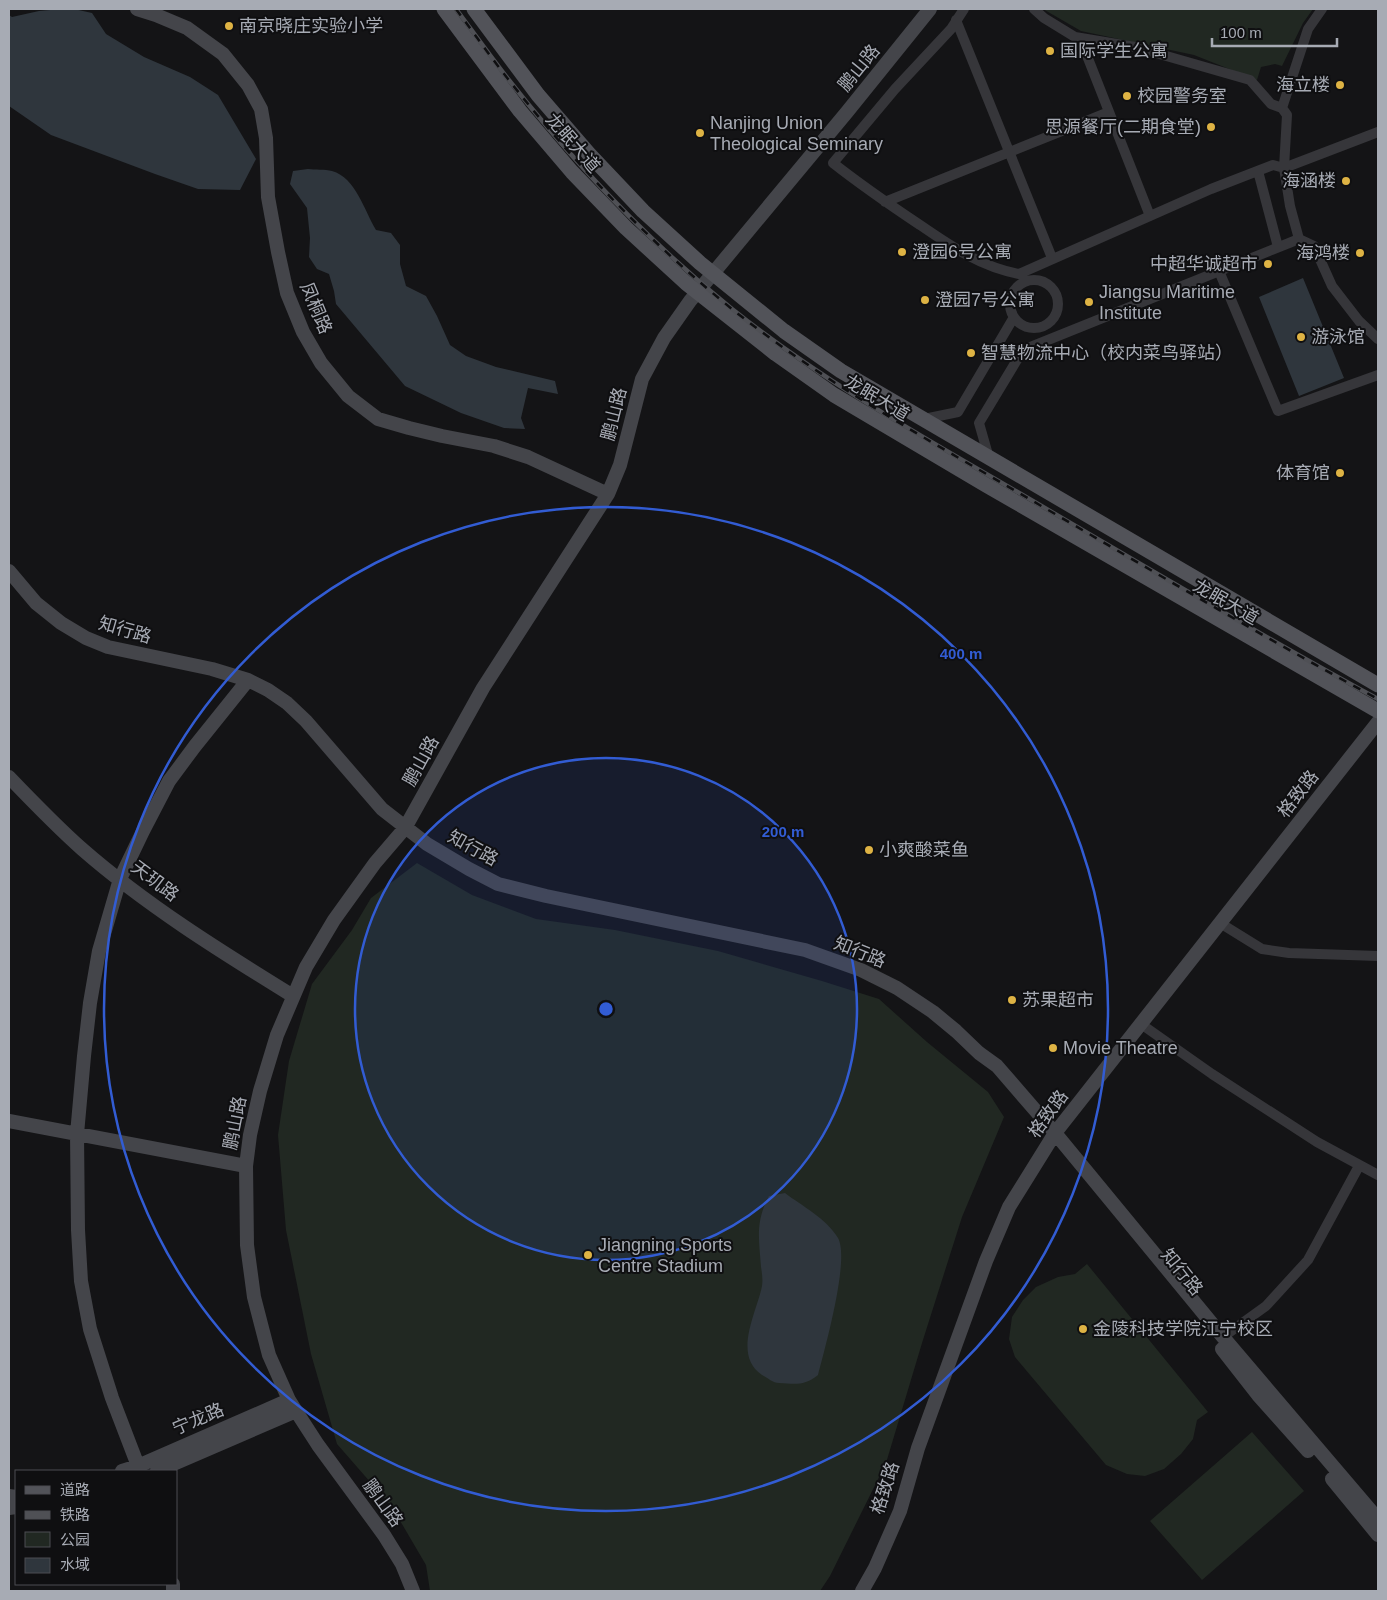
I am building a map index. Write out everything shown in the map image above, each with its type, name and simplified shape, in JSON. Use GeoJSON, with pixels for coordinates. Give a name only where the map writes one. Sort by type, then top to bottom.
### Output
{"type":"FeatureCollection","features":[{"type":"Feature","properties":{"kind":"main road","name":"龙眠大道"},"geometry":{"type":"LineString","coordinates":[[444,9],[520,111],[572,172],[626,228],[697,292],[776,354],[834,395],[1378,711]]}},
{"type":"Feature","properties":{"kind":"main road","name":"龙眠大道"},"geometry":{"type":"LineString","coordinates":[[474,9],[538,95],[589,154],[643,211],[784,332],[841,371],[1378,685]]}},
{"type":"Feature","properties":{"kind":"street","name":"凤桐路"},"geometry":{"type":"LineString","coordinates":[[137,9],[156,14],[187,28],[223,54],[248,85],[261,108],[266,138],[268,197],[287,293],[303,332],[321,363],[348,396],[378,419],[528,457],[608,494]]}},
{"type":"Feature","properties":{"kind":"street","name":"鹏山路"},"geometry":{"type":"LineString","coordinates":[[414,1591],[402,1564],[384,1535],[292,1406],[269,1355],[254,1297],[247,1245],[246,1166],[250,1135],[260,1091],[277,1036],[306,966],[334,920],[375,863],[405,828],[483,688],[608,494],[620,465],[642,379],[664,338],[697,292],[853,105],[930,9]]}},
{"type":"Feature","properties":{"kind":"street"},"geometry":{"type":"LineString","coordinates":[[964,9],[951,29],[895,89],[833,163],[885,202],[964,255],[1021,279],[1044,282],[1050,286],[1058,300],[1056,316],[1043,327],[1027,327],[1014,317],[1010,303],[1012,295],[1021,279],[1052,258],[1211,189],[1273,165],[1284,168],[1378,132]]}},
{"type":"Feature","properties":{"kind":"street"},"geometry":{"type":"LineString","coordinates":[[1034,9],[1044,18],[1075,37],[1135,47],[1250,80],[1272,104],[1282,108],[1287,115],[1284,168],[1290,206],[1299,239]]}},
{"type":"Feature","properties":{"kind":"street"},"geometry":{"type":"LineString","coordinates":[[1282,108],[1308,29],[1322,9]]}},
{"type":"Feature","properties":{"kind":"street"},"geometry":{"type":"LineString","coordinates":[[956,20],[1052,258]]}},
{"type":"Feature","properties":{"kind":"street"},"geometry":{"type":"LineString","coordinates":[[1080,38],[1150,216]]}},
{"type":"Feature","properties":{"kind":"street"},"geometry":{"type":"LineString","coordinates":[[885,202],[1109,112]]}},
{"type":"Feature","properties":{"kind":"street"},"geometry":{"type":"LineString","coordinates":[[1258,171],[1278,247]]}},
{"type":"Feature","properties":{"kind":"street"},"geometry":{"type":"LineString","coordinates":[[989,458],[979,423],[1023,350],[1299,239],[1314,246],[1332,286],[1359,321],[1378,339]]}},
{"type":"Feature","properties":{"kind":"street"},"geometry":{"type":"LineString","coordinates":[[1219,271],[1278,411],[1378,375]]}},
{"type":"Feature","properties":{"kind":"street"},"geometry":{"type":"LineString","coordinates":[[924,419],[958,412],[1014,317]]}},
{"type":"Feature","properties":{"kind":"street"},"geometry":{"type":"LineString","coordinates":[[1043,327],[1048,340]]}},
{"type":"Feature","properties":{"kind":"street","name":"知行路"},"geometry":{"type":"LineString","coordinates":[[9,571],[36,603],[61,623],[86,638],[108,647],[212,669],[248,680],[268,690],[288,703],[306,721],[382,809],[427,844],[498,884],[805,950],[861,970],[897,988],[933,1012],[979,1053],[991,1072],[1052,1138],[1378,1519]]}},
{"type":"Feature","properties":{"kind":"street"},"geometry":{"type":"LineString","coordinates":[[139,1469],[112,1398],[93,1338],[81,1281],[78,1230],[77,1134],[92,995],[99,950],[120,879],[143,831],[170,781],[195,746],[248,680]]}},
{"type":"Feature","properties":{"kind":"street","name":"格致路"},"geometry":{"type":"LineString","coordinates":[[862,1591],[876,1568],[900,1511],[918,1448],[986,1262],[1009,1207],[1052,1138],[1378,722]]}},
{"type":"Feature","properties":{"kind":"street","name":"天玑路"},"geometry":{"type":"LineString","coordinates":[[9,777],[82,849],[120,879],[208,943],[293,996]]}},
{"type":"Feature","properties":{"kind":"street"},"geometry":{"type":"LineString","coordinates":[[1220,923],[1262,949],[1289,953],[1378,956]]}},
{"type":"Feature","properties":{"kind":"street"},"geometry":{"type":"LineString","coordinates":[[1141,1024],[1212,1074],[1317,1142],[1378,1175]]}},
{"type":"Feature","properties":{"kind":"street"},"geometry":{"type":"LineString","coordinates":[[9,1121],[246,1166]]}},
{"type":"Feature","properties":{"kind":"street","name":"知行路"},"geometry":{"type":"LineString","coordinates":[[1052,1138],[1073,1168],[1258,1395],[1378,1535]]}},
{"type":"Feature","properties":{"kind":"street"},"geometry":{"type":"LineString","coordinates":[[1223,1337],[1266,1306],[1308,1260],[1360,1166]]}},
{"type":"Feature","properties":{"kind":"street","name":"宁龙路"},"geometry":{"type":"LineString","coordinates":[[139,1469],[292,1406]]}},
{"type":"Feature","properties":{"kind":"street","name":"宁龙路"},"geometry":{"type":"LineString","coordinates":[[159,1470],[292,1406]]}},
{"type":"Feature","properties":{"kind":"green space"},"geometry":{"type":"Polygon","coordinates":[[[1043,9],[1313,9],[1303,23],[1282,66],[1275,64],[1261,67],[1257,80],[1194,55],[1081,31],[1043,9]]]}},
{"type":"Feature","properties":{"kind":"green space"},"geometry":{"type":"Polygon","coordinates":[[[417,863],[472,895],[536,919],[615,930],[718,951],[879,999],[927,1042],[988,1092],[1004,1117],[962,1217],[886,1463],[830,1576],[820,1591],[430,1591],[426,1565],[392,1507],[337,1444],[311,1354],[286,1230],[278,1135],[289,1061],[312,984],[352,930],[371,898],[417,863]]]}},
{"type":"Feature","properties":{"kind":"green space"},"geometry":{"type":"Polygon","coordinates":[[[1087,1264],[1208,1412],[1197,1420],[1193,1439],[1181,1454],[1164,1469],[1145,1476],[1127,1474],[1106,1465],[1015,1357],[1009,1339],[1012,1317],[1023,1300],[1036,1287],[1058,1277],[1075,1274],[1087,1264]]]}},
{"type":"Feature","properties":{"kind":"green space"},"geometry":{"type":"Polygon","coordinates":[[[1252,1432],[1304,1491],[1202,1580],[1150,1521],[1252,1432]]]}},
{"type":"Feature","properties":{"kind":"water"},"geometry":{"type":"Polygon","coordinates":[[[74,9],[92,13],[106,34],[144,57],[190,77],[218,95],[256,159],[240,190],[198,189],[155,174],[51,135],[9,106],[9,15],[12,17],[39,11],[74,9]]]}},
{"type":"Feature","properties":{"kind":"water"},"geometry":{"type":"Polygon","coordinates":[[[308,169],[329,170],[347,180],[353,187],[376,230],[391,233],[400,245],[400,264],[406,286],[426,296],[450,345],[466,356],[496,367],[555,381],[558,394],[528,388],[521,418],[525,429],[504,428],[461,413],[405,386],[336,304],[329,274],[317,269],[309,257],[310,238],[307,208],[290,184],[293,171],[308,169]]]}},
{"type":"Feature","properties":{"kind":"water","name":"游泳馆"},"geometry":{"type":"Polygon","coordinates":[[[1303,278],[1344,378],[1299,396],[1259,297],[1303,278]]]}},
{"type":"Feature","properties":{"kind":"water"},"geometry":{"type":"Polygon","coordinates":[[[785,1193],[814,1213],[833,1231],[838,1238],[841,1249],[839,1283],[831,1325],[818,1375],[804,1383],[795,1384],[777,1383],[762,1375],[753,1366],[747,1345],[762,1284],[759,1231],[762,1214],[769,1196],[785,1193]]]}},
{"type":"Feature","properties":{"kind":"railway"},"geometry":{"type":"LineString","coordinates":[[456,9],[533,110],[586,171],[671,257],[768,337],[843,388],[921,436],[1335,676],[1378,699]]}},
{"type":"Feature","properties":{"kind":"place","name":"南京晓庄实验小学"},"geometry":{"type":"Point","coordinates":[229,26]}},
{"type":"Feature","properties":{"kind":"place","name":"国际学生公寓"},"geometry":{"type":"Point","coordinates":[1050,51]}},
{"type":"Feature","properties":{"kind":"place","name":"海立楼"},"geometry":{"type":"Point","coordinates":[1340,85]}},
{"type":"Feature","properties":{"kind":"place","name":"校园警务室"},"geometry":{"type":"Point","coordinates":[1127,96]}},
{"type":"Feature","properties":{"kind":"place","name":"思源餐厅(二期食堂)"},"geometry":{"type":"Point","coordinates":[1211,127]}},
{"type":"Feature","properties":{"kind":"place","name":"Nanjing Union Theological Seminary"},"geometry":{"type":"Point","coordinates":[700,133]}},
{"type":"Feature","properties":{"kind":"place","name":"海涵楼"},"geometry":{"type":"Point","coordinates":[1346,181]}},
{"type":"Feature","properties":{"kind":"place","name":"澄园6号公寓"},"geometry":{"type":"Point","coordinates":[902,252]}},
{"type":"Feature","properties":{"kind":"place","name":"海鸿楼"},"geometry":{"type":"Point","coordinates":[1360,253]}},
{"type":"Feature","properties":{"kind":"place","name":"中超华诚超市"},"geometry":{"type":"Point","coordinates":[1268,264]}},
{"type":"Feature","properties":{"kind":"place","name":"澄园7号公寓"},"geometry":{"type":"Point","coordinates":[925,300]}},
{"type":"Feature","properties":{"kind":"place","name":"Jiangsu Maritime Institute"},"geometry":{"type":"Point","coordinates":[1089,302]}},
{"type":"Feature","properties":{"kind":"place","name":"游泳馆"},"geometry":{"type":"Point","coordinates":[1301,337]}},
{"type":"Feature","properties":{"kind":"place","name":"智慧物流中心（校内菜鸟驿站）"},"geometry":{"type":"Point","coordinates":[971,353]}},
{"type":"Feature","properties":{"kind":"place","name":"体育馆"},"geometry":{"type":"Point","coordinates":[1340,473]}},
{"type":"Feature","properties":{"kind":"place","name":"小爽酸菜鱼"},"geometry":{"type":"Point","coordinates":[869,850]}},
{"type":"Feature","properties":{"kind":"place","name":"苏果超市"},"geometry":{"type":"Point","coordinates":[1012,1000]}},
{"type":"Feature","properties":{"kind":"place","name":"Movie Theatre"},"geometry":{"type":"Point","coordinates":[1053,1048]}},
{"type":"Feature","properties":{"kind":"place","name":"Jiangning Sports Centre Stadium"},"geometry":{"type":"Point","coordinates":[588,1255]}},
{"type":"Feature","properties":{"kind":"place","name":"金陵科技学院江宁校区"},"geometry":{"type":"Point","coordinates":[1083,1329]}}]}
